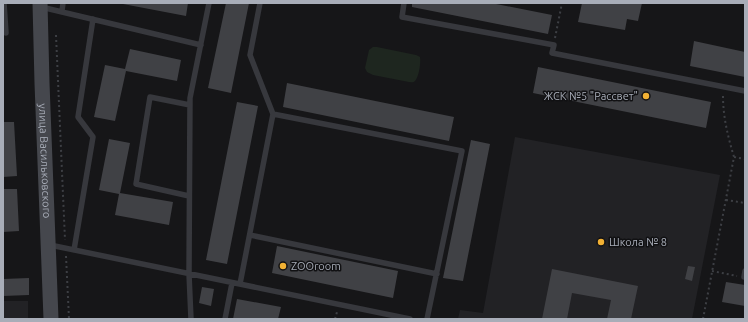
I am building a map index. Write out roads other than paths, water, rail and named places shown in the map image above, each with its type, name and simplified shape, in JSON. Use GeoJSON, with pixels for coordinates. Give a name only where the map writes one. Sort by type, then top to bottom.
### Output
{"type":"FeatureCollection","features":[{"type":"Feature","properties":{"kind":"street","name":"улица Васильковского"},"geometry":{"type":"LineString","coordinates":[[40,5],[51,319]]}},
{"type":"Feature","properties":{"kind":"lane"},"geometry":{"type":"LineString","coordinates":[[4,3],[6,33]]}},
{"type":"Feature","properties":{"kind":"lane"},"geometry":{"type":"LineString","coordinates":[[62,12],[63,3]]}},
{"type":"Feature","properties":{"kind":"lane"},"geometry":{"type":"LineString","coordinates":[[191,319],[189,274],[190,98],[209,3]]}},
{"type":"Feature","properties":{"kind":"lane"},"geometry":{"type":"LineString","coordinates":[[240,284],[273,114],[250,54],[260,3]]}},
{"type":"Feature","properties":{"kind":"lane"},"geometry":{"type":"LineString","coordinates":[[404,3],[402,17],[554,45],[552,54],[745,91]]}},
{"type":"Feature","properties":{"kind":"lane"},"geometry":{"type":"LineString","coordinates":[[40,5],[62,12],[201,45]]}},
{"type":"Feature","properties":{"kind":"lane"},"geometry":{"type":"LineString","coordinates":[[74,250],[93,137],[78,117],[93,19]]}},
{"type":"Feature","properties":{"kind":"lane"},"geometry":{"type":"LineString","coordinates":[[189,196],[136,184],[150,98],[190,105]]}},
{"type":"Feature","properties":{"kind":"lane"},"geometry":{"type":"LineString","coordinates":[[273,114],[462,151],[427,319]]}},
{"type":"Feature","properties":{"kind":"lane"},"geometry":{"type":"LineString","coordinates":[[250,235],[437,274]]}},
{"type":"Feature","properties":{"kind":"lane"},"geometry":{"type":"LineString","coordinates":[[49,245],[410,319]]}},
{"type":"Feature","properties":{"kind":"lane"},"geometry":{"type":"LineString","coordinates":[[225,319],[232,283]]}},
{"type":"Feature","properties":{"kind":"place","name":"ЖСК №5 \"Рассвет\""},"geometry":{"type":"Point","coordinates":[646,96]}},
{"type":"Feature","properties":{"kind":"place","name":"Школа № 8"},"geometry":{"type":"Point","coordinates":[601,242]}},
{"type":"Feature","properties":{"kind":"place","name":"ZOOroom"},"geometry":{"type":"Point","coordinates":[283,266]}}]}
